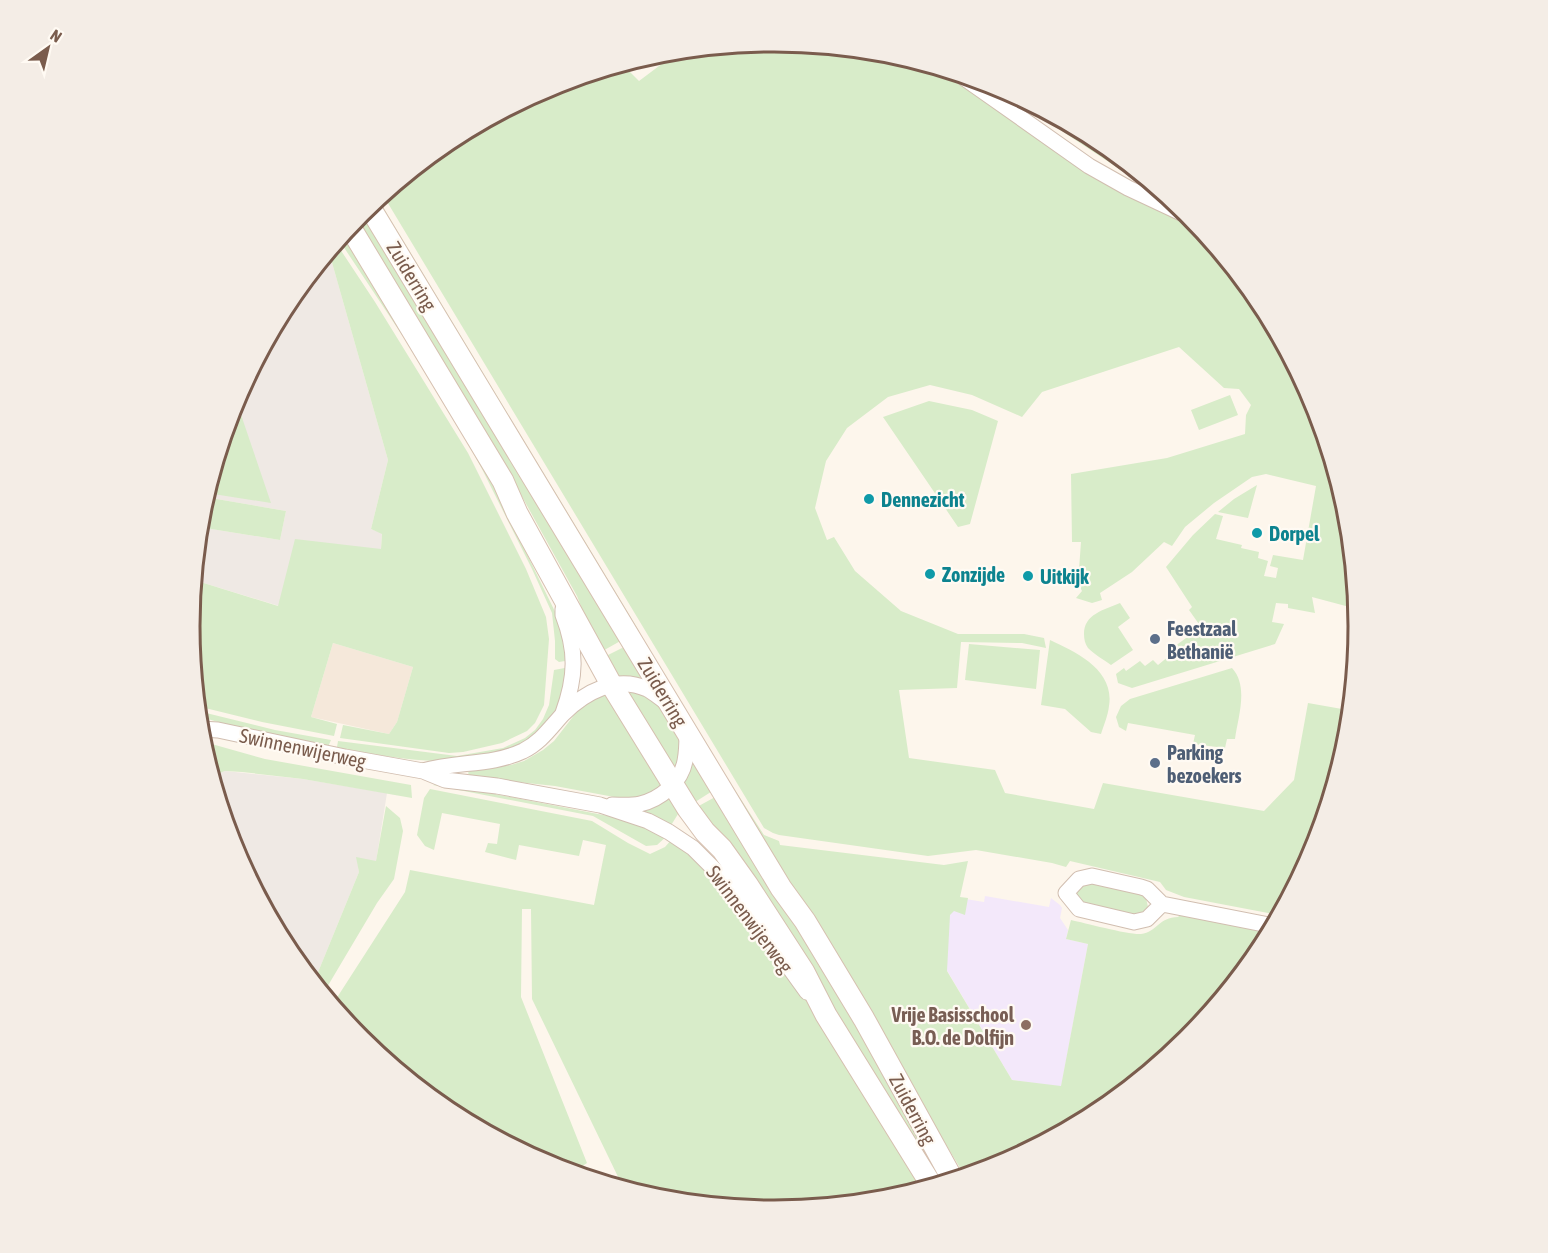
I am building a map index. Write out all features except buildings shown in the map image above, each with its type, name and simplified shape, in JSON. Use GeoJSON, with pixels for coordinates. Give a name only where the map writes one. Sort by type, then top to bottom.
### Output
{"type":"FeatureCollection","features":[{"type":"Feature","properties":{"kind":"main road","name":"Zuiderring"},"geometry":{"type":"LineString","coordinates":[[374,215],[781,888],[805,921],[864,1019],[949,1173]]}},
{"type":"Feature","properties":{"kind":"main road","name":"Zuiderring"},"geometry":{"type":"LineString","coordinates":[[355,235],[503,481],[517,513],[611,684],[673,785],[705,832],[722,849],[747,884],[804,972],[826,1015],[928,1179]]}},
{"type":"Feature","properties":{"kind":"street"},"geometry":{"type":"LineString","coordinates":[[985,93],[1089,166],[1161,204]]}},
{"type":"Feature","properties":{"kind":"street","name":"Swinnenwijerweg"},"geometry":{"type":"LineString","coordinates":[[563,715],[572,690],[574,655],[563,615],[564,600]]}},
{"type":"Feature","properties":{"kind":"street"},"geometry":{"type":"LineString","coordinates":[[611,684],[628,684],[647,688],[670,705]]}},
{"type":"Feature","properties":{"kind":"street","name":"Swinnenwijerweg"},"geometry":{"type":"LineString","coordinates":[[423,771],[441,765],[502,759],[523,751],[544,737],[563,715],[586,695],[611,684]]}},
{"type":"Feature","properties":{"kind":"street","name":"Swinnenwijerweg"},"geometry":{"type":"LineString","coordinates":[[209,726],[218,730]]}},
{"type":"Feature","properties":{"kind":"street","name":"Swinnenwijerweg"},"geometry":{"type":"LineString","coordinates":[[210,730],[345,758],[423,771],[445,780],[497,786],[600,805],[648,821],[669,832],[707,861],[729,884],[795,978],[826,1015]]}},
{"type":"Feature","properties":{"kind":"street"},"geometry":{"type":"LineString","coordinates":[[673,785],[685,762],[687,732]]}},
{"type":"Feature","properties":{"kind":"street","name":"Swinnenwijerweg"},"geometry":{"type":"LineString","coordinates":[[600,805],[638,805],[662,795],[673,785]]}},
{"type":"Feature","properties":{"kind":"street"},"geometry":{"type":"LineString","coordinates":[[1162,904],[1147,920],[1134,922],[1079,909],[1059,892],[1079,879],[1092,876],[1141,886],[1162,904],[1264,924]]}},
{"type":"Feature","properties":{"kind":"shaded area"},"geometry":{"type":"Polygon","coordinates":[[[332,261],[388,460],[371,529],[382,533],[381,550],[279,606],[202,582],[209,529],[280,540],[286,511],[215,499],[230,442],[259,373],[297,308],[332,261]]]}},
{"type":"Feature","properties":{"kind":"shaded area"},"geometry":{"type":"Polygon","coordinates":[[[333,643],[413,667],[397,722],[389,734],[311,717],[333,643]]]}},
{"type":"Feature","properties":{"kind":"shaded area"},"geometry":{"type":"Polygon","coordinates":[[[225,771],[303,779],[387,793],[376,862],[357,858],[359,872],[317,974],[277,913],[259,880],[230,811],[220,773],[225,771]]]}},
{"type":"Feature","properties":{"kind":"shaded area","name":"Vrije Basisschool B.O. de Dolfijn"},"geometry":{"type":"Polygon","coordinates":[[[898,888],[984,902],[985,896],[1049,907],[1051,898],[1060,905],[1062,908],[1060,918],[1068,930],[1066,939],[1088,944],[1061,1087],[1012,1080],[898,888]]]}},
{"type":"Feature","properties":{"kind":"green space"},"geometry":{"type":"Polygon","coordinates":[[[774,52],[849,57],[923,72],[958,83],[1124,193],[1175,217],[1206,248],[1229,277],[1271,340],[1289,373],[1318,442],[1337,515],[1347,606],[1312,597],[1315,613],[1288,608],[1288,604],[1276,603],[1272,622],[1284,624],[1275,644],[1132,688],[1118,683],[1116,674],[1124,668],[1126,671],[1140,661],[1145,666],[1153,660],[1158,665],[1169,656],[1167,652],[1201,627],[1189,610],[1192,607],[1166,567],[1193,535],[1215,514],[1223,516],[1216,539],[1259,552],[1258,558],[1268,561],[1264,576],[1276,578],[1278,568],[1270,566],[1273,555],[1303,560],[1316,486],[1266,474],[1252,477],[1214,503],[1185,527],[1172,546],[1164,542],[1132,572],[1100,593],[1102,600],[1092,603],[1076,598],[1082,591],[1078,583],[1081,542],[1072,542],[1071,474],[1167,458],[1245,434],[1246,415],[1251,405],[1239,389],[1224,388],[1179,347],[1042,392],[1022,417],[972,395],[930,385],[888,397],[847,428],[826,461],[815,508],[827,540],[834,537],[855,571],[901,611],[958,634],[1024,634],[1044,638],[1046,648],[1022,643],[961,642],[957,688],[899,690],[909,758],[995,770],[1005,793],[1094,809],[1103,783],[1264,811],[1294,780],[1308,703],[1342,709],[1337,738],[1318,811],[1289,880],[1271,914],[1184,897],[1166,890],[1160,882],[1070,861],[1066,867],[976,850],[928,856],[779,835],[764,828],[388,203],[455,149],[520,112],[554,96],[625,72],[629,71],[639,81],[662,64],[699,57],[774,52]]]}},
{"type":"Feature","properties":{"kind":"green space"},"geometry":{"type":"Polygon","coordinates":[[[1051,124],[1093,149],[1125,173],[1051,124]]]}},
{"type":"Feature","properties":{"kind":"green space"},"geometry":{"type":"Polygon","coordinates":[[[383,207],[639,631],[636,632],[380,210],[383,207]]]}},
{"type":"Feature","properties":{"kind":"green space"},"geometry":{"type":"Polygon","coordinates":[[[367,222],[624,639],[599,653],[577,596],[504,464],[360,229],[367,222]]]}},
{"type":"Feature","properties":{"kind":"green space"},"geometry":{"type":"Polygon","coordinates":[[[350,240],[414,346],[410,347],[343,247],[350,240]]]}},
{"type":"Feature","properties":{"kind":"green space"},"geometry":{"type":"Polygon","coordinates":[[[341,250],[468,453],[526,569],[546,617],[549,639],[544,705],[535,723],[527,731],[502,743],[463,752],[449,753],[340,738],[343,725],[389,734],[397,722],[413,667],[333,643],[311,717],[337,724],[334,736],[206,708],[201,664],[202,582],[278,606],[295,539],[381,549],[382,534],[371,529],[388,460],[332,261],[341,250]]]}},
{"type":"Feature","properties":{"kind":"green space"},"geometry":{"type":"Polygon","coordinates":[[[417,352],[474,446],[564,630],[571,660],[559,662],[555,659],[552,613],[482,469],[417,352]]]}},
{"type":"Feature","properties":{"kind":"green space"},"geometry":{"type":"Polygon","coordinates":[[[1230,395],[1238,415],[1199,430],[1191,410],[1230,395]]]}},
{"type":"Feature","properties":{"kind":"green space"},"geometry":{"type":"Polygon","coordinates":[[[929,401],[972,410],[998,421],[970,524],[958,527],[883,417],[929,401]]]}},
{"type":"Feature","properties":{"kind":"green space"},"geometry":{"type":"Polygon","coordinates":[[[241,415],[271,503],[216,494],[230,442],[241,415]]]}},
{"type":"Feature","properties":{"kind":"green space"},"geometry":{"type":"Polygon","coordinates":[[[1257,485],[1248,518],[1218,512],[1234,499],[1257,485]]]}},
{"type":"Feature","properties":{"kind":"green space"},"geometry":{"type":"Polygon","coordinates":[[[215,499],[286,511],[280,540],[209,529],[215,499]]]}},
{"type":"Feature","properties":{"kind":"green space"},"geometry":{"type":"Polygon","coordinates":[[[1120,603],[1130,618],[1118,627],[1133,650],[1111,665],[1088,648],[1084,640],[1085,627],[1091,617],[1120,603]]]}},
{"type":"Feature","properties":{"kind":"green space"},"geometry":{"type":"Polygon","coordinates":[[[1050,640],[1092,664],[1106,682],[1109,706],[1101,734],[1091,732],[1065,709],[1041,705],[1050,640]]]}},
{"type":"Feature","properties":{"kind":"green space"},"geometry":{"type":"Polygon","coordinates":[[[969,644],[1040,650],[1036,689],[965,680],[969,644]]]}},
{"type":"Feature","properties":{"kind":"green space"},"geometry":{"type":"Polygon","coordinates":[[[626,646],[650,684],[614,680],[602,658],[626,646]]]}},
{"type":"Feature","properties":{"kind":"green space"},"geometry":{"type":"Polygon","coordinates":[[[570,667],[567,690],[556,710],[538,733],[515,748],[487,757],[457,761],[394,757],[337,747],[338,741],[457,756],[503,748],[525,738],[535,730],[549,705],[554,670],[570,667]]]}},
{"type":"Feature","properties":{"kind":"green space"},"geometry":{"type":"Polygon","coordinates":[[[1232,668],[1240,684],[1241,702],[1235,739],[1227,739],[1225,748],[1193,744],[1195,735],[1128,723],[1126,731],[1119,727],[1116,717],[1121,706],[1130,699],[1232,668]]]}},
{"type":"Feature","properties":{"kind":"green space"},"geometry":{"type":"Polygon","coordinates":[[[619,689],[642,694],[662,708],[678,730],[683,746],[673,778],[619,689]]]}},
{"type":"Feature","properties":{"kind":"green space"},"geometry":{"type":"Polygon","coordinates":[[[610,690],[667,783],[641,798],[625,799],[555,786],[471,777],[468,773],[470,770],[511,765],[524,761],[543,750],[554,741],[582,705],[610,690]]]}},
{"type":"Feature","properties":{"kind":"green space"},"geometry":{"type":"Polygon","coordinates":[[[207,713],[275,730],[331,740],[328,747],[241,729],[208,719],[207,713]]]}},
{"type":"Feature","properties":{"kind":"green space"},"geometry":{"type":"Polygon","coordinates":[[[213,744],[265,759],[411,785],[412,798],[303,779],[225,771],[220,773],[213,744]]]}},
{"type":"Feature","properties":{"kind":"green space"},"geometry":{"type":"Polygon","coordinates":[[[692,753],[714,790],[692,804],[677,784],[692,753]]]}},
{"type":"Feature","properties":{"kind":"green space"},"geometry":{"type":"Polygon","coordinates":[[[438,783],[634,821],[667,836],[657,845],[646,846],[593,816],[433,785],[438,783]]]}},
{"type":"Feature","properties":{"kind":"green space"},"geometry":{"type":"Polygon","coordinates":[[[733,787],[764,835],[779,841],[780,845],[944,865],[968,861],[960,897],[968,898],[965,915],[954,911],[950,915],[947,971],[1012,1080],[1061,1086],[1088,944],[1066,939],[1071,920],[1135,934],[1146,933],[1166,919],[1180,915],[1261,929],[1206,1005],[1152,1058],[1123,1082],[1061,1124],[994,1157],[961,1169],[729,788],[733,787]]]}},
{"type":"Feature","properties":{"kind":"green space"},"geometry":{"type":"Polygon","coordinates":[[[430,789],[592,821],[650,854],[665,847],[672,839],[704,862],[797,986],[824,1026],[920,1182],[849,1196],[774,1200],[699,1196],[619,1179],[532,999],[531,909],[522,909],[521,997],[587,1163],[581,1167],[520,1141],[487,1124],[425,1082],[368,1032],[337,999],[405,892],[410,870],[594,905],[606,845],[583,840],[579,856],[519,845],[516,860],[485,852],[488,843],[497,844],[500,824],[442,813],[434,850],[425,846],[417,835],[424,798],[430,789]]]}},
{"type":"Feature","properties":{"kind":"green space"},"geometry":{"type":"Polygon","coordinates":[[[673,793],[684,809],[670,827],[641,813],[642,809],[673,793]]]}},
{"type":"Feature","properties":{"kind":"green space"},"geometry":{"type":"Polygon","coordinates":[[[717,796],[945,1174],[934,1178],[695,808],[717,796]]]}},
{"type":"Feature","properties":{"kind":"green space"},"geometry":{"type":"Polygon","coordinates":[[[386,806],[400,818],[403,831],[394,879],[377,903],[327,987],[317,974],[359,872],[356,857],[376,861],[386,806]]]}},
{"type":"Feature","properties":{"kind":"green space"},"geometry":{"type":"Polygon","coordinates":[[[1091,883],[1143,895],[1148,907],[1138,917],[1081,905],[1075,892],[1081,886],[1091,883]]]}},
{"type":"Feature","properties":{"kind":"place","name":"Dennezicht"},"geometry":{"type":"Point","coordinates":[869,499]}},
{"type":"Feature","properties":{"kind":"place","name":"Dorpel"},"geometry":{"type":"Point","coordinates":[1257,533]}},
{"type":"Feature","properties":{"kind":"place","name":"Zonzijde"},"geometry":{"type":"Point","coordinates":[930,574]}},
{"type":"Feature","properties":{"kind":"place","name":"Uitkijk"},"geometry":{"type":"Point","coordinates":[1028,576]}},
{"type":"Feature","properties":{"kind":"place","name":"Feestzaal Bethanië"},"geometry":{"type":"Point","coordinates":[1155,639]}},
{"type":"Feature","properties":{"kind":"place","name":"Parking bezoekers"},"geometry":{"type":"Point","coordinates":[1155,763]}},
{"type":"Feature","properties":{"kind":"place","name":"Vrije Basisschool B.O. de Dolfijn"},"geometry":{"type":"Point","coordinates":[1026,1025]}}]}
